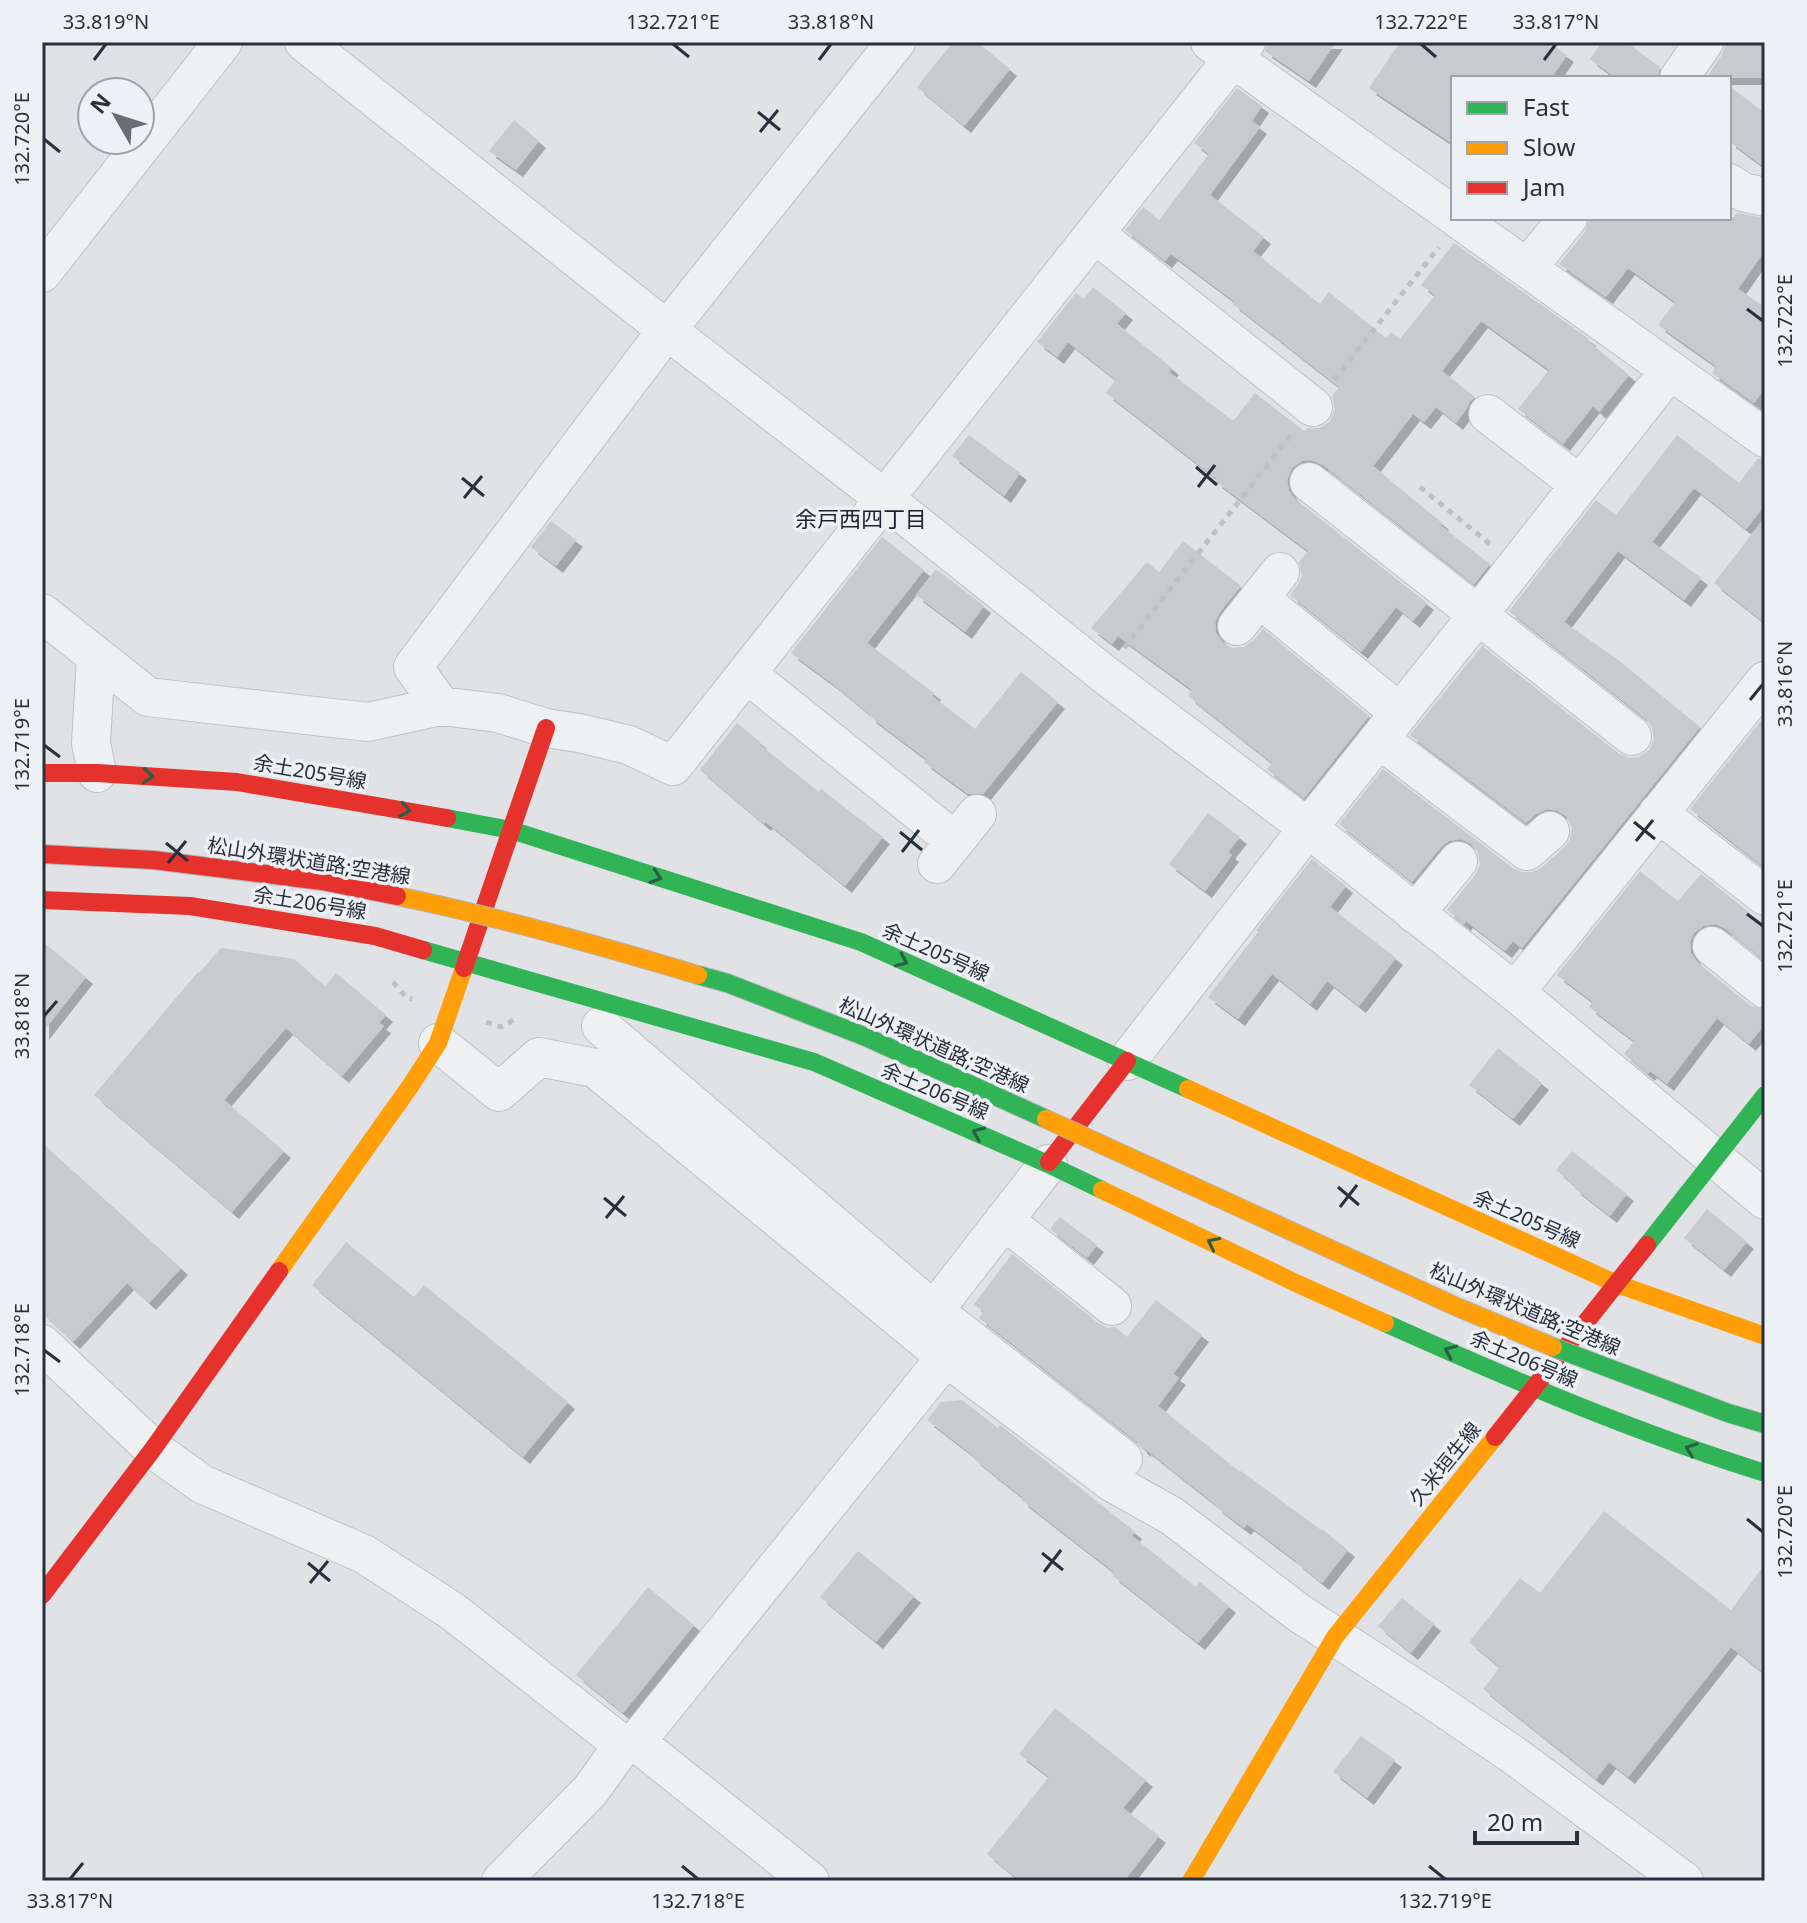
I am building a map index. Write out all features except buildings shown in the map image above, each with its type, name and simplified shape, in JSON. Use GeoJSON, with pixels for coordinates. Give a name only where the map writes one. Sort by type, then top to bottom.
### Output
{"type":"FeatureCollection","features":[{"type":"Feature","properties":{"kind":"main road"},"geometry":{"type":"LineString","coordinates":[[42,1595],[153,1449],[411,1085],[444,1027],[546,728]]}},
{"type":"Feature","properties":{"kind":"main road","name":"余土205号線"},"geometry":{"type":"LineString","coordinates":[[42,773],[97,773],[237,782],[511,830],[861,942],[1617,1284],[1765,1336]]}},
{"type":"Feature","properties":{"kind":"main road","name":"松山外環状道路;空港線"},"geometry":{"type":"LineString","coordinates":[[42,854],[153,860],[322,881],[465,910],[727,983],[866,1037],[1457,1307],[1585,1360],[1765,1424]]}},
{"type":"Feature","properties":{"kind":"main road","name":"余土206号線"},"geometry":{"type":"LineString","coordinates":[[42,900],[190,906],[375,936],[814,1062],[1048,1164],[1298,1284],[1534,1389],[1701,1453],[1765,1473]]}},
{"type":"Feature","properties":{"kind":"main road"},"geometry":{"type":"LineString","coordinates":[[1048,1164],[1127,1061]]}},
{"type":"Feature","properties":{"kind":"main road","name":"久米垣生線"},"geometry":{"type":"LineString","coordinates":[[1191,1881],[1335,1637],[1765,1095]]}},
{"type":"Feature","properties":{"kind":"street"},"geometry":{"type":"LineString","coordinates":[[42,273],[223,42]]}},
{"type":"Feature","properties":{"kind":"street"},"geometry":{"type":"LineString","coordinates":[[304,42],[1104,674],[1308,828],[1515,992],[1765,1200]]}},
{"type":"Feature","properties":{"kind":"street"},"geometry":{"type":"LineString","coordinates":[[441,706],[413,667],[667,330],[896,42]]}},
{"type":"Feature","properties":{"kind":"street"},"geometry":{"type":"LineString","coordinates":[[1680,76],[1704,42]]}},
{"type":"Feature","properties":{"kind":"street"},"geometry":{"type":"LineString","coordinates":[[42,613],[148,697],[368,722],[441,706],[498,713],[546,728],[629,745],[673,766],[1095,234],[1230,47],[1451,213]]}},
{"type":"Feature","properties":{"kind":"street"},"geometry":{"type":"LineString","coordinates":[[1731,184],[1743,192],[1765,197]]}},
{"type":"Feature","properties":{"kind":"street"},"geometry":{"type":"LineString","coordinates":[[1460,220],[1765,438]]}},
{"type":"Feature","properties":{"kind":"street"},"geometry":{"type":"LineString","coordinates":[[1528,267],[1566,220]]}},
{"type":"Feature","properties":{"kind":"street"},"geometry":{"type":"LineString","coordinates":[[1095,234],[1313,407]]}},
{"type":"Feature","properties":{"kind":"street"},"geometry":{"type":"LineString","coordinates":[[1127,1061],[1670,370]]}},
{"type":"Feature","properties":{"kind":"street"},"geometry":{"type":"LineString","coordinates":[[1488,414],[1580,485]]}},
{"type":"Feature","properties":{"kind":"street"},"geometry":{"type":"LineString","coordinates":[[1309,482],[1331,520],[1477,616],[1632,736]]}},
{"type":"Feature","properties":{"kind":"street"},"geometry":{"type":"LineString","coordinates":[[1258,599],[1390,726],[1527,851],[1550,831]]}},
{"type":"Feature","properties":{"kind":"street"},"geometry":{"type":"LineString","coordinates":[[96,657],[91,743],[97,773]]}},
{"type":"Feature","properties":{"kind":"street"},"geometry":{"type":"LineString","coordinates":[[747,674],[956,840]]}},
{"type":"Feature","properties":{"kind":"street"},"geometry":{"type":"LineString","coordinates":[[1515,992],[1765,681]]}},
{"type":"Feature","properties":{"kind":"street"},"geometry":{"type":"LineString","coordinates":[[1658,813],[1765,896]]}},
{"type":"Feature","properties":{"kind":"street"},"geometry":{"type":"LineString","coordinates":[[1415,914],[1458,861]]}},
{"type":"Feature","properties":{"kind":"street"},"geometry":{"type":"LineString","coordinates":[[1712,946],[1765,989]]}},
{"type":"Feature","properties":{"kind":"street"},"geometry":{"type":"LineString","coordinates":[[601,1026],[926,1322],[946,1357],[1113,1483],[1172,1516],[1299,1613],[1512,1754],[1684,1881]]}},
{"type":"Feature","properties":{"kind":"street"},"geometry":{"type":"LineString","coordinates":[[444,1027],[499,1092],[539,1057],[595,1068],[926,1322],[1129,1463],[1172,1516]]}},
{"type":"Feature","properties":{"kind":"street"},"geometry":{"type":"LineString","coordinates":[[926,1322],[1048,1164]]}},
{"type":"Feature","properties":{"kind":"street"},"geometry":{"type":"LineString","coordinates":[[1004,1220],[1112,1306]]}},
{"type":"Feature","properties":{"kind":"street"},"geometry":{"type":"LineString","coordinates":[[42,1344],[153,1449],[202,1484],[364,1554],[452,1611],[810,1881]]}},
{"type":"Feature","properties":{"kind":"street"},"geometry":{"type":"LineString","coordinates":[[501,1881],[590,1791],[630,1744],[946,1357]]}},
{"type":"Feature","properties":{"kind":"path"},"geometry":{"type":"LineString","coordinates":[[1104,674],[1455,220]]}},
{"type":"Feature","properties":{"kind":"path"},"geometry":{"type":"LineString","coordinates":[[1420,487],[1517,565]]}},
{"type":"Feature","properties":{"kind":"path"},"geometry":{"type":"LineString","coordinates":[[391,980],[407,998],[444,1027],[501,1027],[520,1017]]}},
{"type":"Feature","properties":{"kind":"traffic: fast"},"geometry":{"type":"LineString","coordinates":[[447,818],[511,830],[861,942],[1188,1089]]}},
{"type":"Feature","properties":{"kind":"traffic: fast"},"geometry":{"type":"LineString","coordinates":[[423,950],[814,1062],[1102,1190]]}},
{"type":"Feature","properties":{"kind":"traffic: fast"},"geometry":{"type":"LineString","coordinates":[[698,975],[727,983],[866,1037],[1046,1119]]}},
{"type":"Feature","properties":{"kind":"traffic: fast"},"geometry":{"type":"LineString","coordinates":[[1647,1245],[1765,1095]]}},
{"type":"Feature","properties":{"kind":"traffic: fast"},"geometry":{"type":"LineString","coordinates":[[1385,1323],[1573,1404],[1765,1473]]}},
{"type":"Feature","properties":{"kind":"traffic: fast"},"geometry":{"type":"LineString","coordinates":[[1553,1347],[1765,1424]]}},
{"type":"Feature","properties":{"kind":"traffic: slow"},"geometry":{"type":"LineString","coordinates":[[397,896],[549,932],[698,975]]}},
{"type":"Feature","properties":{"kind":"traffic: slow"},"geometry":{"type":"LineString","coordinates":[[279,1271],[438,1043],[464,968]]}},
{"type":"Feature","properties":{"kind":"traffic: slow"},"geometry":{"type":"LineString","coordinates":[[1188,1089],[1617,1284],[1765,1336]]}},
{"type":"Feature","properties":{"kind":"traffic: slow"},"geometry":{"type":"LineString","coordinates":[[1046,1119],[1457,1307],[1553,1347]]}},
{"type":"Feature","properties":{"kind":"traffic: slow"},"geometry":{"type":"LineString","coordinates":[[1102,1190],[1385,1323]]}},
{"type":"Feature","properties":{"kind":"traffic: slow"},"geometry":{"type":"LineString","coordinates":[[1191,1881],[1335,1637],[1495,1437]]}},
{"type":"Feature","properties":{"kind":"traffic: jam"},"geometry":{"type":"LineString","coordinates":[[464,968],[546,728]]}},
{"type":"Feature","properties":{"kind":"traffic: jam"},"geometry":{"type":"LineString","coordinates":[[42,773],[97,773],[237,782],[447,818]]}},
{"type":"Feature","properties":{"kind":"traffic: jam"},"geometry":{"type":"LineString","coordinates":[[42,854],[153,860],[322,881],[397,896]]}},
{"type":"Feature","properties":{"kind":"traffic: jam"},"geometry":{"type":"LineString","coordinates":[[42,900],[190,906],[375,936],[423,950]]}},
{"type":"Feature","properties":{"kind":"traffic: jam"},"geometry":{"type":"LineString","coordinates":[[1049,1162],[1127,1061]]}},
{"type":"Feature","properties":{"kind":"traffic: jam"},"geometry":{"type":"LineString","coordinates":[[1495,1437],[1647,1245]]}},
{"type":"Feature","properties":{"kind":"traffic: jam"},"geometry":{"type":"LineString","coordinates":[[42,1595],[153,1449],[279,1271]]}},
{"type":"Feature","properties":{"kind":"district","name":"余戸西四丁目"},"geometry":{"type":"Point","coordinates":[861,519]}}]}
